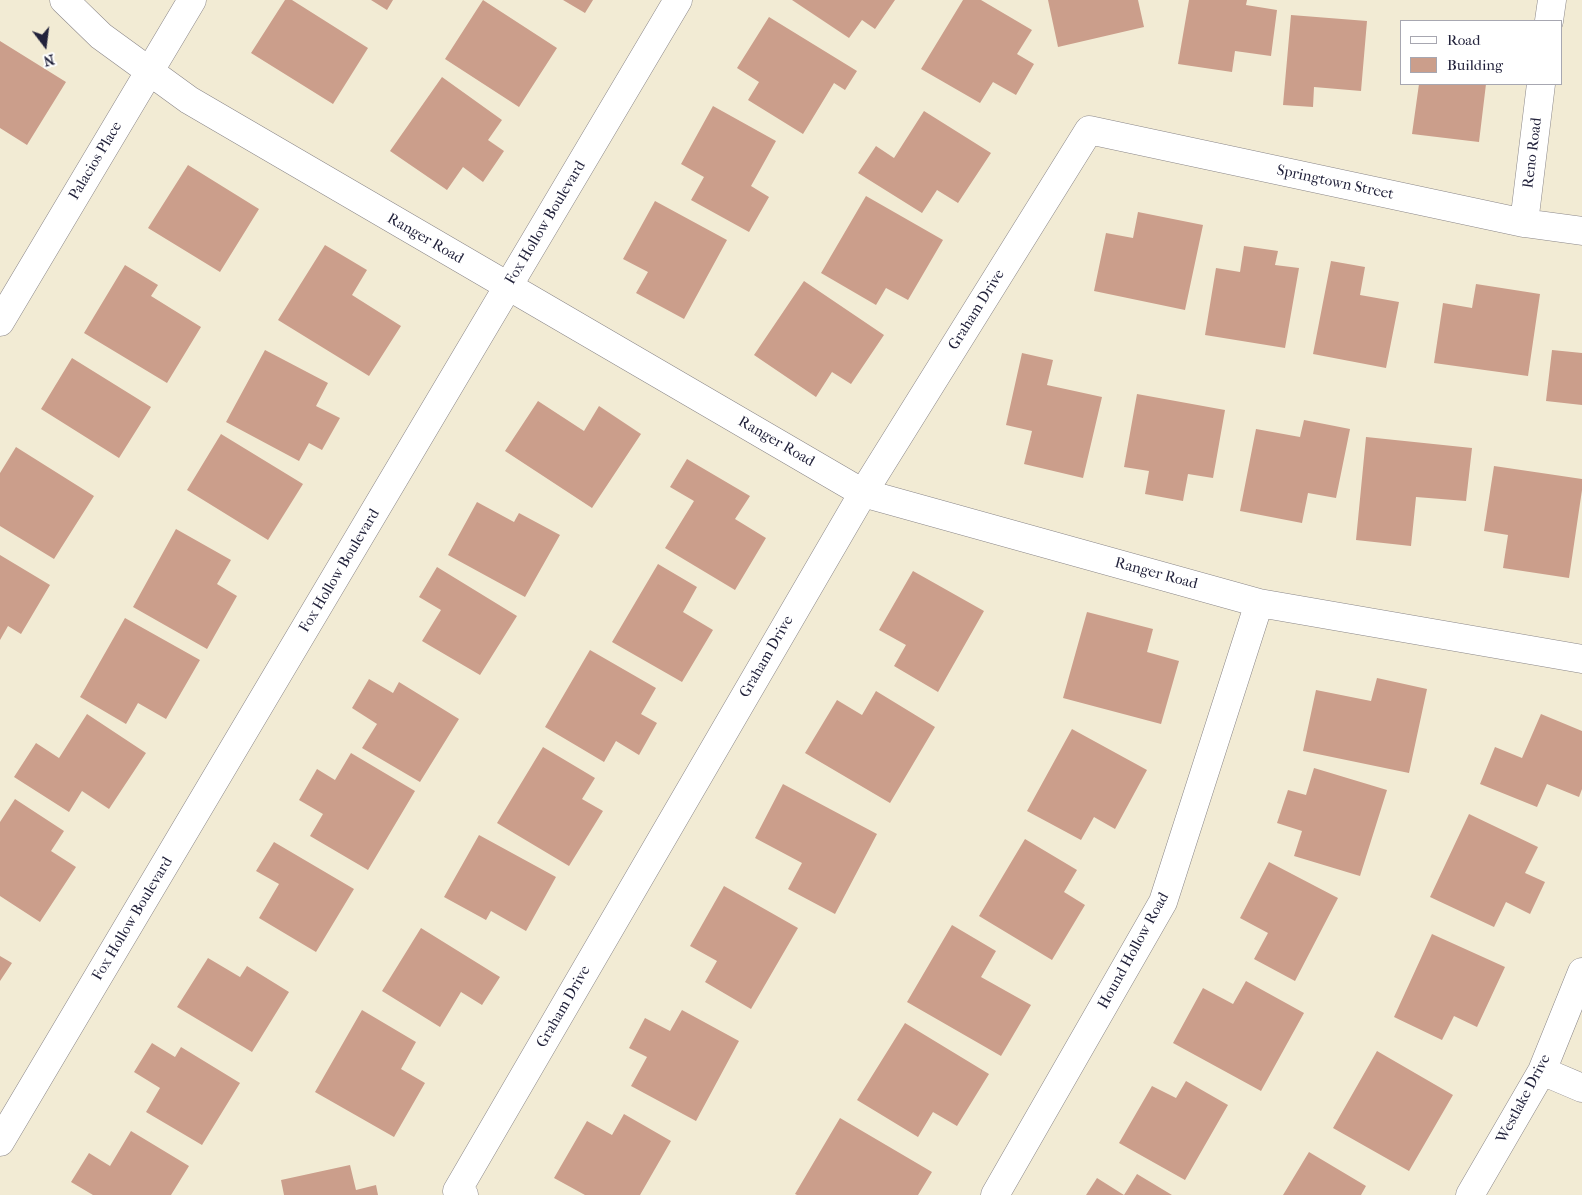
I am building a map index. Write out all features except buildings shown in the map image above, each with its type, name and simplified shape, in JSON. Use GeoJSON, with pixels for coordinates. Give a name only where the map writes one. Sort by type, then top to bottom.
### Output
{"type":"FeatureCollection","features":[{"type":"Feature","properties":{"kind":"street","name":"Ranger Road"},"geometry":{"type":"LineString","coordinates":[[64,0],[101,36],[189,100],[508,288],[863,493],[1259,603],[1582,659]]}},
{"type":"Feature","properties":{"kind":"street","name":"Palacios Place"},"geometry":{"type":"LineString","coordinates":[[0,322],[192,0]]}},
{"type":"Feature","properties":{"kind":"street","name":"Fox Hollow Boulevard"},"geometry":{"type":"LineString","coordinates":[[0,1142],[678,0]]}},
{"type":"Feature","properties":{"kind":"street"},"geometry":{"type":"LineString","coordinates":[[1549,20],[1552,0]]}},
{"type":"Feature","properties":{"kind":"street","name":"Reno Road"},"geometry":{"type":"LineString","coordinates":[[1524,223],[1541,85]]}},
{"type":"Feature","properties":{"kind":"street","name":"Springtown Street"},"geometry":{"type":"LineString","coordinates":[[1089,130],[1524,223],[1582,231]]}},
{"type":"Feature","properties":{"kind":"street","name":"Graham Drive"},"geometry":{"type":"LineString","coordinates":[[460,1193],[863,493],[1089,130]]}},
{"type":"Feature","properties":{"kind":"street","name":"Hound Hollow Road"},"geometry":{"type":"LineString","coordinates":[[995,1195],[1164,902],[1259,603]]}},
{"type":"Feature","properties":{"kind":"street","name":"Westlake Drive"},"geometry":{"type":"LineString","coordinates":[[1470,1195],[1542,1071],[1582,972]]}},
{"type":"Feature","properties":{"kind":"street"},"geometry":{"type":"LineString","coordinates":[[1542,1071],[1582,1088]]}}]}
